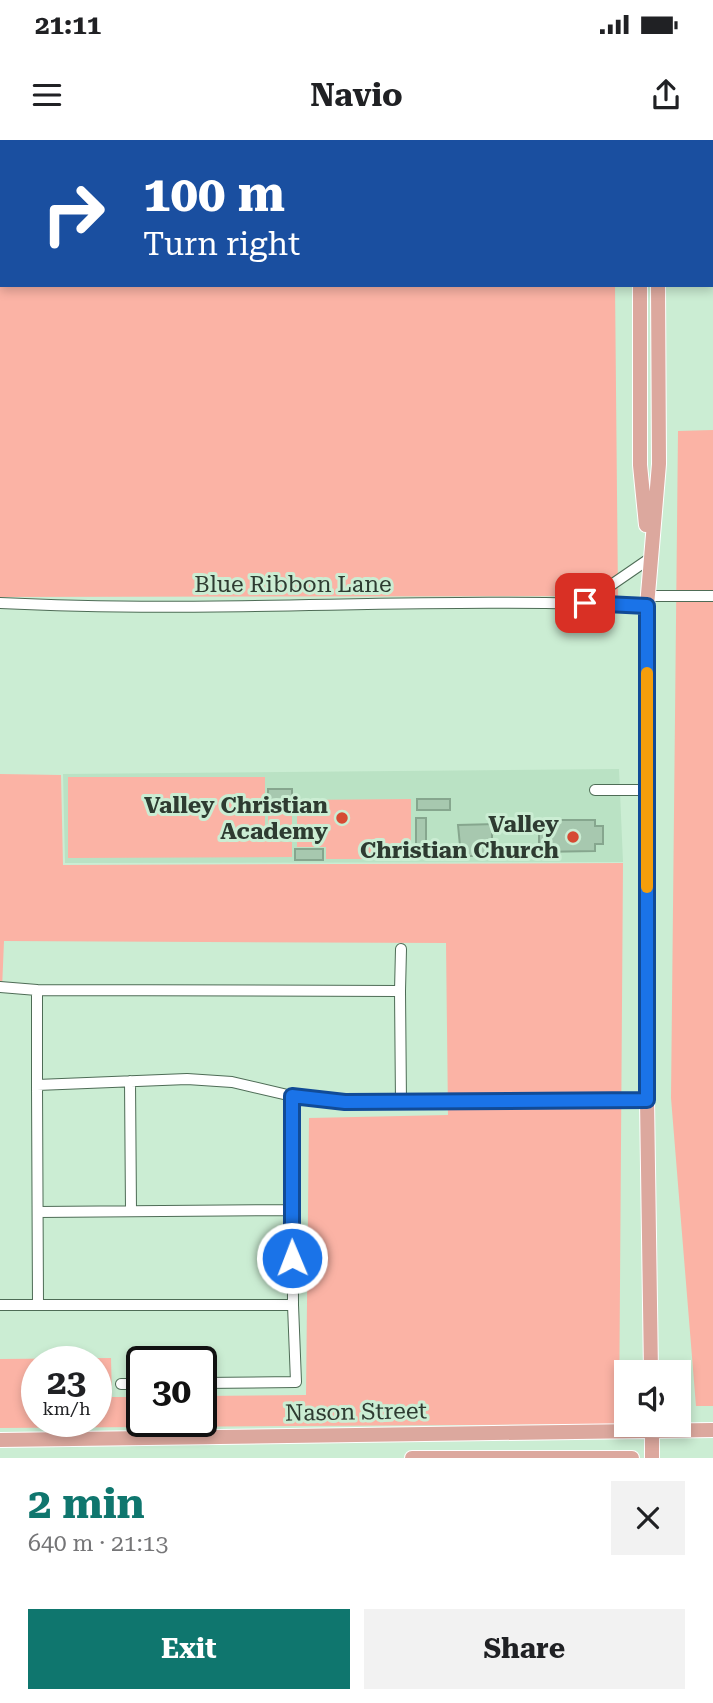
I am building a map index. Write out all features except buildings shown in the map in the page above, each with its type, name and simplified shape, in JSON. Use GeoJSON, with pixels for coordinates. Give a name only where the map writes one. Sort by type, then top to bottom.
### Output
{"type":"FeatureCollection","features":[{"type":"Feature","properties":{"kind":"main road"},"geometry":{"type":"LineString","coordinates":[[639,287],[640,465],[649,559]]}},
{"type":"Feature","properties":{"kind":"main road"},"geometry":{"type":"LineString","coordinates":[[651,1360],[647,1100],[647,601],[659,464],[658,287]]}},
{"type":"Feature","properties":{"kind":"main road","name":"Nason Street"},"geometry":{"type":"LineString","coordinates":[[0,1440],[614,1428]]}},
{"type":"Feature","properties":{"kind":"main road","name":"Nason Street"},"geometry":{"type":"LineString","coordinates":[[691,1429],[713,1430]]}},
{"type":"Feature","properties":{"kind":"main road"},"geometry":{"type":"LineString","coordinates":[[652,1437],[652,1458]]}},
{"type":"Feature","properties":{"kind":"main road","name":"Nason Street"},"geometry":{"type":"LineString","coordinates":[[412,1458],[632,1458]]}},
{"type":"Feature","properties":{"kind":"street"},"geometry":{"type":"LineString","coordinates":[[585,603],[649,559]]}},
{"type":"Feature","properties":{"kind":"street","name":"Blue Ribbon Lane"},"geometry":{"type":"LineString","coordinates":[[0,604],[585,603],[713,596]]}},
{"type":"Feature","properties":{"kind":"street"},"geometry":{"type":"LineString","coordinates":[[595,790],[647,790]]}},
{"type":"Feature","properties":{"kind":"street"},"geometry":{"type":"LineString","coordinates":[[401,949],[401,1102]]}},
{"type":"Feature","properties":{"kind":"street"},"geometry":{"type":"LineString","coordinates":[[0,987],[37,990],[400,991]]}},
{"type":"Feature","properties":{"kind":"street"},"geometry":{"type":"LineString","coordinates":[[37,990],[38,1304]]}},
{"type":"Feature","properties":{"kind":"street"},"geometry":{"type":"LineString","coordinates":[[37,1085],[187,1079],[232,1082],[292,1096],[345,1102],[647,1100]]}},
{"type":"Feature","properties":{"kind":"street"},"geometry":{"type":"LineString","coordinates":[[130,1081],[131,1211]]}},
{"type":"Feature","properties":{"kind":"street"},"geometry":{"type":"LineString","coordinates":[[217,1383],[296,1382],[291,1210],[292,1096]]}},
{"type":"Feature","properties":{"kind":"street"},"geometry":{"type":"LineString","coordinates":[[38,1212],[291,1210]]}},
{"type":"Feature","properties":{"kind":"street"},"geometry":{"type":"LineString","coordinates":[[0,1305],[293,1306]]}},
{"type":"Feature","properties":{"kind":"street"},"geometry":{"type":"LineString","coordinates":[[121,1384],[126,1384]]}},
{"type":"Feature","properties":{"kind":"shaded area"},"geometry":{"type":"Polygon","coordinates":[[[0,287],[615,287],[618,596],[0,597],[0,287]]]}},
{"type":"Feature","properties":{"kind":"shaded area"},"geometry":{"type":"Polygon","coordinates":[[[713,430],[713,1406],[696,1406],[671,1098],[678,431],[713,430]]]}},
{"type":"Feature","properties":{"kind":"shaded area","name":"Valley Christian Academy"},"geometry":{"type":"Polygon","coordinates":[[[619,769],[623,862],[65,863],[63,774],[619,769]]]}},
{"type":"Feature","properties":{"kind":"shaded area"},"geometry":{"type":"Polygon","coordinates":[[[0,774],[61,775],[63,865],[623,863],[619,1360],[614,1360],[614,1424],[217,1427],[217,1396],[306,1395],[309,1118],[448,1115],[446,943],[4,941],[2,989],[0,774]]]}},
{"type":"Feature","properties":{"kind":"shaded area"},"geometry":{"type":"Polygon","coordinates":[[[68,777],[265,777],[265,841],[292,842],[292,857],[68,858],[68,777]]]}},
{"type":"Feature","properties":{"kind":"shaded area"},"geometry":{"type":"Polygon","coordinates":[[[411,799],[411,859],[326,859],[326,847],[297,847],[297,800],[411,799]]]}},
{"type":"Feature","properties":{"kind":"shaded area"},"geometry":{"type":"Polygon","coordinates":[[[268,804],[292,804],[292,839],[268,839],[268,804]]]}},
{"type":"Feature","properties":{"kind":"shaded area"},"geometry":{"type":"Polygon","coordinates":[[[0,1359],[21,1359],[21,1428],[0,1428],[0,1359]]]}},
{"type":"Feature","properties":{"kind":"shaded area"},"geometry":{"type":"Polygon","coordinates":[[[112,1397],[126,1397],[126,1427],[112,1427],[112,1397]]]}},
{"type":"Feature","properties":{"kind":"slow traffic"},"geometry":{"type":"LineString","coordinates":[[647,673],[647,887]]}},
{"type":"Feature","properties":{"kind":"place","name":"Valley Christian Academy"},"geometry":{"type":"Point","coordinates":[342,818]}},
{"type":"Feature","properties":{"kind":"place","name":"Valley Christian Church"},"geometry":{"type":"Point","coordinates":[573,837]}},
{"type":"Feature","properties":{"kind":"route"},"geometry":{"type":"LineString","coordinates":[[292,1258],[292,1096],[345,1102],[647,1100],[647,606],[585,603]]}}]}
